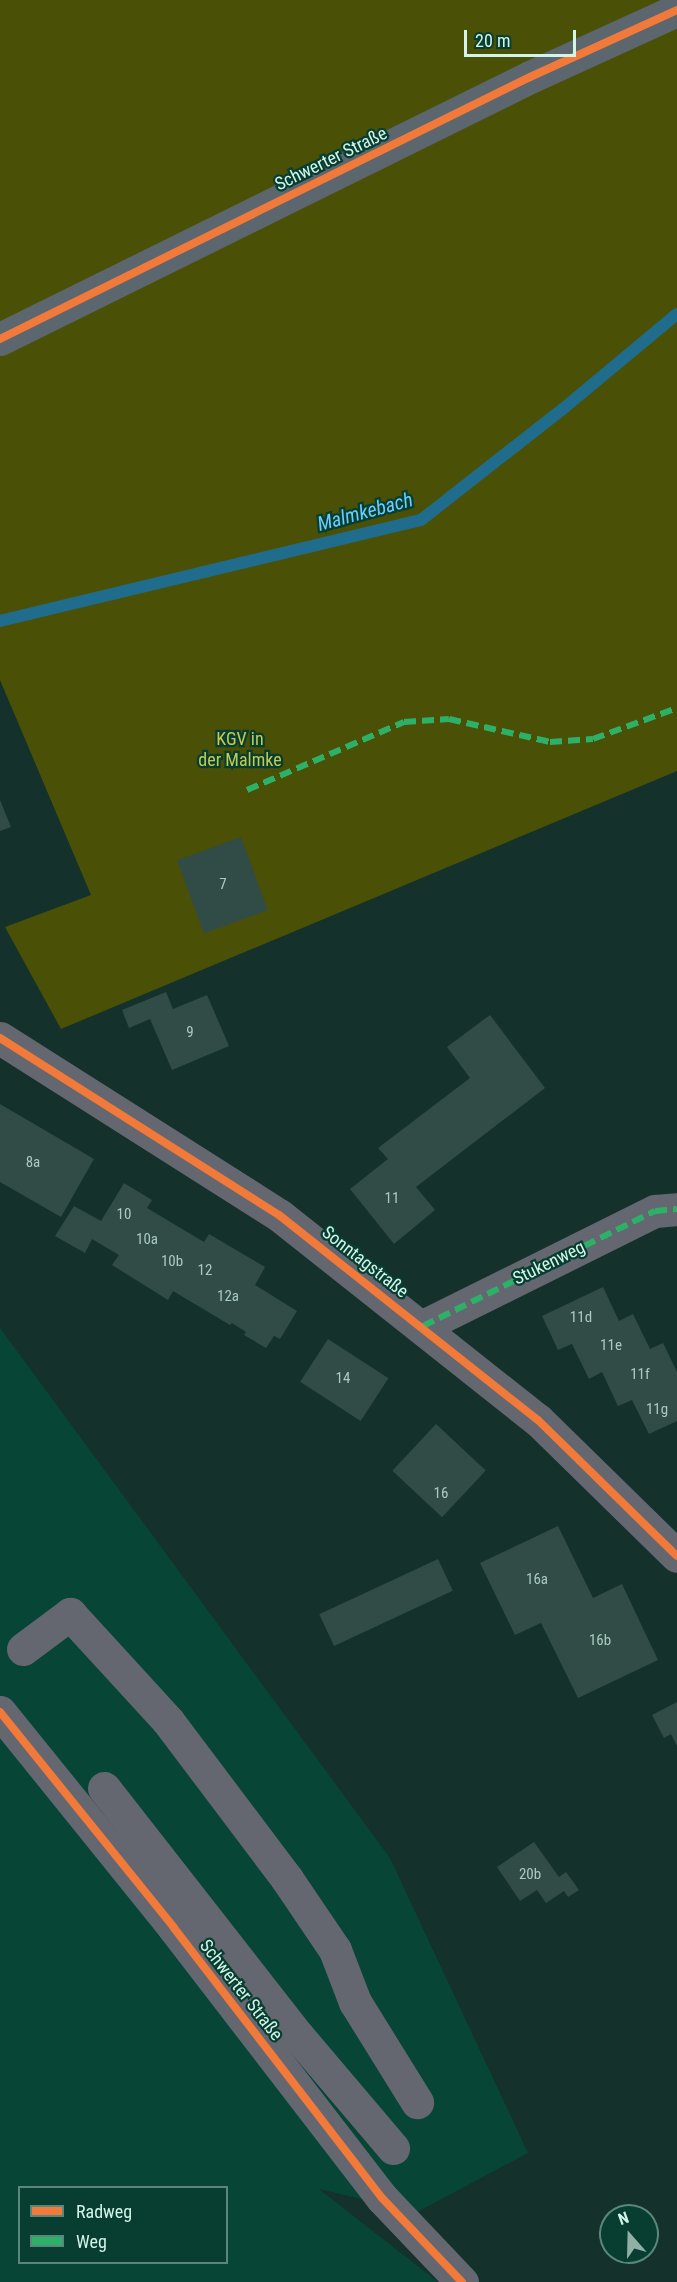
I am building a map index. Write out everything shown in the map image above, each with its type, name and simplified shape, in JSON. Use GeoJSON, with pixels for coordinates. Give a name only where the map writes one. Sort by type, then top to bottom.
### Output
{"type":"FeatureCollection","features":[{"type":"Feature","properties":{"kind":"main road","name":"Schwerter Straße"},"geometry":{"type":"LineString","coordinates":[[0,339],[530,77],[677,10]]}},
{"type":"Feature","properties":{"kind":"street","name":"Sonntagstraße"},"geometry":{"type":"LineString","coordinates":[[0,1038],[279,1215],[423,1326],[538,1420],[677,1556]]}},
{"type":"Feature","properties":{"kind":"street","name":"Stukenweg"},"geometry":{"type":"LineString","coordinates":[[423,1326],[655,1211],[677,1209]]}},
{"type":"Feature","properties":{"kind":"street"},"geometry":{"type":"LineString","coordinates":[[23,1649],[70,1614],[168,1721],[287,1879],[335,1950],[355,2002],[417,2102]]}},
{"type":"Feature","properties":{"kind":"street","name":"Schwerter Straße"},"geometry":{"type":"LineString","coordinates":[[0,1712],[174,1928],[382,2198],[462,2282]]}},
{"type":"Feature","properties":{"kind":"street"},"geometry":{"type":"LineString","coordinates":[[104,1788],[298,2036],[393,2148]]}},
{"type":"Feature","properties":{"kind":"shaded area"},"geometry":{"type":"Polygon","coordinates":[[[0,1328],[390,1858],[528,2153],[417,2212],[319,2189],[438,2282],[0,2282],[0,1328]]]}},
{"type":"Feature","properties":{"kind":"green space","name":"KGV in der Malmke"},"geometry":{"type":"Polygon","coordinates":[[[0,0],[677,0],[677,771],[61,1029],[5,927],[91,895],[0,680],[0,0]]]}},
{"type":"Feature","properties":{"kind":"building"},"geometry":{"type":"Polygon","coordinates":[[[0,800],[11,827],[0,831],[0,800]]]}},
{"type":"Feature","properties":{"kind":"building"},"geometry":{"type":"Polygon","coordinates":[[[241,837],[268,910],[204,934],[177,860],[241,837]]]}},
{"type":"Feature","properties":{"kind":"building"},"geometry":{"type":"Polygon","coordinates":[[[166,992],[173,1009],[207,995],[229,1046],[172,1070],[150,1019],[129,1028],[122,1010],[166,992]]]}},
{"type":"Feature","properties":{"kind":"building"},"geometry":{"type":"Polygon","coordinates":[[[490,1015],[545,1088],[416,1187],[435,1210],[394,1244],[350,1189],[388,1159],[378,1148],[470,1078],[447,1047],[490,1015]]]}},
{"type":"Feature","properties":{"kind":"building"},"geometry":{"type":"Polygon","coordinates":[[[0,1104],[94,1159],[61,1217],[0,1182],[0,1104]]]}},
{"type":"Feature","properties":{"kind":"building"},"geometry":{"type":"Polygon","coordinates":[[[124,1183],[152,1200],[147,1208],[204,1242],[209,1234],[265,1267],[255,1285],[297,1311],[280,1339],[274,1336],[266,1348],[244,1335],[246,1332],[232,1323],[230,1325],[173,1291],[168,1300],[112,1265],[119,1255],[92,1239],[85,1253],[55,1236],[74,1206],[101,1221],[124,1183]]]}},
{"type":"Feature","properties":{"kind":"building"},"geometry":{"type":"Polygon","coordinates":[[[603,1287],[619,1321],[633,1314],[650,1349],[663,1343],[677,1372],[677,1421],[649,1434],[632,1400],[618,1406],[602,1372],[589,1379],[572,1344],[558,1350],[542,1316],[603,1287]]]}},
{"type":"Feature","properties":{"kind":"building"},"geometry":{"type":"Polygon","coordinates":[[[328,1339],[388,1378],[361,1421],[300,1382],[328,1339]]]}},
{"type":"Feature","properties":{"kind":"building"},"geometry":{"type":"Polygon","coordinates":[[[436,1424],[486,1470],[442,1517],[392,1471],[436,1424]]]}},
{"type":"Feature","properties":{"kind":"building"},"geometry":{"type":"Polygon","coordinates":[[[558,1526],[593,1598],[622,1584],[658,1660],[578,1698],[541,1623],[515,1635],[480,1563],[558,1526]]]}},
{"type":"Feature","properties":{"kind":"building"},"geometry":{"type":"Polygon","coordinates":[[[438,1559],[453,1591],[334,1646],[319,1614],[438,1559]]]}},
{"type":"Feature","properties":{"kind":"building"},"geometry":{"type":"Polygon","coordinates":[[[677,1702],[677,1746],[671,1734],[664,1738],[652,1715],[677,1702]]]}},
{"type":"Feature","properties":{"kind":"building"},"geometry":{"type":"Polygon","coordinates":[[[534,1842],[559,1877],[566,1872],[579,1890],[568,1897],[564,1891],[546,1903],[537,1890],[520,1901],[497,1867],[534,1842]]]}},
{"type":"Feature","properties":{"kind":"waterway","name":"Malmkebach"},"geometry":{"type":"LineString","coordinates":[[0,621],[421,520],[564,408],[677,314]]}},
{"type":"Feature","properties":{"kind":"marked path"},"geometry":{"type":"LineString","coordinates":[[247,790],[404,722],[449,719],[550,742],[593,739],[677,708]]}},
{"type":"Feature","properties":{"kind":"marked path"},"geometry":{"type":"LineString","coordinates":[[423,1326],[655,1211],[677,1209]]}},
{"type":"Feature","properties":{"kind":"cycle path"},"geometry":{"type":"LineString","coordinates":[[0,339],[530,77],[677,10]]}},
{"type":"Feature","properties":{"kind":"cycle path"},"geometry":{"type":"LineString","coordinates":[[0,1038],[279,1215],[538,1420],[677,1556]]}},
{"type":"Feature","properties":{"kind":"cycle path"},"geometry":{"type":"LineString","coordinates":[[0,1712],[174,1928],[382,2198],[462,2282]]}}]}
